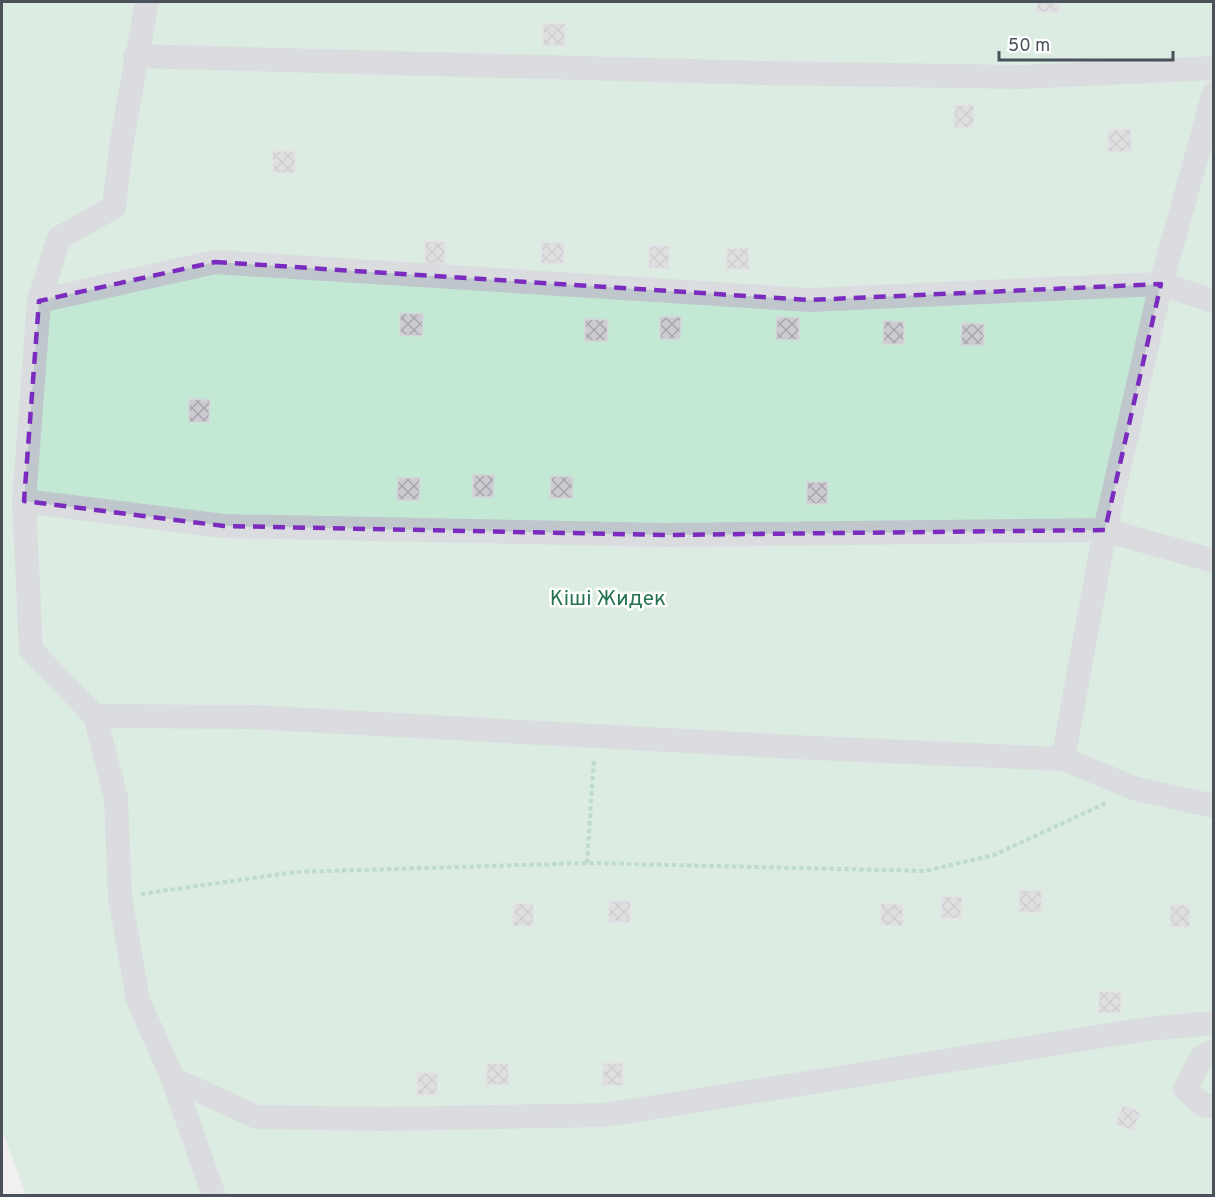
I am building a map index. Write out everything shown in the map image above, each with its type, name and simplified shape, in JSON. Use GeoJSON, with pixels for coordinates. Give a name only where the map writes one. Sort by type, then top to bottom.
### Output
{"type":"FeatureCollection","features":[{"type":"Feature","properties":{"kind":"street"},"geometry":{"type":"LineString","coordinates":[[147,2],[135,57],[114,207],[59,238],[39,302],[24,501],[31,650],[94,716],[116,798],[120,897],[138,1000],[173,1079],[214,1196]]}},
{"type":"Feature","properties":{"kind":"street"},"geometry":{"type":"LineString","coordinates":[[135,57],[764,73],[1022,77],[1214,68]]}},
{"type":"Feature","properties":{"kind":"street"},"geometry":{"type":"LineString","coordinates":[[1063,759],[1104,530],[1161,284],[1214,93]]}},
{"type":"Feature","properties":{"kind":"street"},"geometry":{"type":"LineString","coordinates":[[39,302],[215,262],[810,300],[1161,284],[1214,301]]}},
{"type":"Feature","properties":{"kind":"street"},"geometry":{"type":"LineString","coordinates":[[24,501],[224,526],[665,535],[1104,530],[1214,561]]}},
{"type":"Feature","properties":{"kind":"street"},"geometry":{"type":"LineString","coordinates":[[94,716],[252,717],[1063,759],[1136,789],[1214,806]]}},
{"type":"Feature","properties":{"kind":"street"},"geometry":{"type":"LineString","coordinates":[[173,1079],[257,1117],[383,1119],[605,1115],[1147,1029],[1214,1023]]}},
{"type":"Feature","properties":{"kind":"street"},"geometry":{"type":"LineString","coordinates":[[1214,1051],[1202,1057],[1185,1089],[1203,1105],[1214,1107]]}},
{"type":"Feature","properties":{"kind":"path"},"geometry":{"type":"LineString","coordinates":[[587,863],[595,736]]}},
{"type":"Feature","properties":{"kind":"path"},"geometry":{"type":"LineString","coordinates":[[120,897],[295,872],[587,863],[925,871],[994,855],[1136,789]]}},
{"type":"Feature","properties":{"kind":"highlighted area"},"geometry":{"type":"Polygon","coordinates":[[[215,262],[810,300],[1161,284],[1105,530],[665,535],[224,526],[24,501],[39,301],[215,262]]]}},
{"type":"Feature","properties":{"kind":"green space","name":"Кіші Жидек"},"geometry":{"type":"Polygon","coordinates":[[[2,2],[1213,2],[1213,1195],[26,1195],[2,1130],[2,2]]]}},
{"type":"Feature","properties":{"kind":"building"},"geometry":{"type":"Polygon","coordinates":[[[1037,2],[1059,2],[1059,12],[1037,12],[1037,2]]]}},
{"type":"Feature","properties":{"kind":"building"},"geometry":{"type":"Polygon","coordinates":[[[565,23],[565,46],[543,46],[543,24],[565,23]]]}},
{"type":"Feature","properties":{"kind":"building"},"geometry":{"type":"Polygon","coordinates":[[[954,105],[974,105],[974,128],[954,128],[954,105]]]}},
{"type":"Feature","properties":{"kind":"building"},"geometry":{"type":"Polygon","coordinates":[[[1131,129],[1131,152],[1108,152],[1108,130],[1131,129]]]}},
{"type":"Feature","properties":{"kind":"building"},"geometry":{"type":"Polygon","coordinates":[[[272,151],[295,151],[295,173],[273,173],[272,151]]]}},
{"type":"Feature","properties":{"kind":"building"},"geometry":{"type":"Polygon","coordinates":[[[425,241],[446,242],[445,264],[425,264],[425,241]]]}},
{"type":"Feature","properties":{"kind":"building"},"geometry":{"type":"Polygon","coordinates":[[[542,242],[564,243],[564,264],[541,264],[542,242]]]}},
{"type":"Feature","properties":{"kind":"building"},"geometry":{"type":"Polygon","coordinates":[[[649,246],[669,246],[669,269],[648,268],[649,246]]]}},
{"type":"Feature","properties":{"kind":"building"},"geometry":{"type":"Polygon","coordinates":[[[727,248],[749,248],[749,270],[726,269],[727,248]]]}},
{"type":"Feature","properties":{"kind":"building"},"geometry":{"type":"Polygon","coordinates":[[[400,313],[423,314],[422,336],[400,335],[400,313]]]}},
{"type":"Feature","properties":{"kind":"building"},"geometry":{"type":"Polygon","coordinates":[[[660,317],[681,317],[680,339],[660,339],[660,317]]]}},
{"type":"Feature","properties":{"kind":"building"},"geometry":{"type":"Polygon","coordinates":[[[777,317],[799,318],[799,340],[776,339],[777,317]]]}},
{"type":"Feature","properties":{"kind":"building"},"geometry":{"type":"Polygon","coordinates":[[[585,319],[608,320],[607,341],[585,341],[585,319]]]}},
{"type":"Feature","properties":{"kind":"building"},"geometry":{"type":"Polygon","coordinates":[[[884,321],[904,322],[904,344],[883,344],[884,321]]]}},
{"type":"Feature","properties":{"kind":"building"},"geometry":{"type":"Polygon","coordinates":[[[962,323],[984,324],[984,345],[961,345],[962,323]]]}},
{"type":"Feature","properties":{"kind":"building"},"geometry":{"type":"Polygon","coordinates":[[[189,399],[210,400],[209,422],[189,422],[189,399]]]}},
{"type":"Feature","properties":{"kind":"building"},"geometry":{"type":"Polygon","coordinates":[[[473,475],[494,475],[493,497],[473,497],[473,475]]]}},
{"type":"Feature","properties":{"kind":"building"},"geometry":{"type":"Polygon","coordinates":[[[551,476],[573,477],[572,498],[550,498],[551,476]]]}},
{"type":"Feature","properties":{"kind":"building"},"geometry":{"type":"Polygon","coordinates":[[[398,478],[420,478],[419,500],[397,500],[398,478]]]}},
{"type":"Feature","properties":{"kind":"building"},"geometry":{"type":"Polygon","coordinates":[[[807,482],[828,482],[827,504],[807,504],[807,482]]]}},
{"type":"Feature","properties":{"kind":"building"},"geometry":{"type":"Polygon","coordinates":[[[1019,890],[1042,891],[1041,913],[1019,912],[1019,890]]]}},
{"type":"Feature","properties":{"kind":"building"},"geometry":{"type":"Polygon","coordinates":[[[942,896],[962,897],[961,919],[941,918],[942,896]]]}},
{"type":"Feature","properties":{"kind":"building"},"geometry":{"type":"Polygon","coordinates":[[[609,901],[631,901],[630,923],[608,922],[609,901]]]}},
{"type":"Feature","properties":{"kind":"building"},"geometry":{"type":"Polygon","coordinates":[[[514,903],[534,904],[533,926],[513,926],[514,903]]]}},
{"type":"Feature","properties":{"kind":"building"},"geometry":{"type":"Polygon","coordinates":[[[881,903],[903,904],[903,926],[881,925],[881,903]]]}},
{"type":"Feature","properties":{"kind":"building"},"geometry":{"type":"Polygon","coordinates":[[[1170,904],[1190,905],[1190,927],[1170,927],[1170,904]]]}},
{"type":"Feature","properties":{"kind":"building"},"geometry":{"type":"Polygon","coordinates":[[[1099,991],[1121,992],[1121,1013],[1098,1013],[1099,991]]]}},
{"type":"Feature","properties":{"kind":"building"},"geometry":{"type":"Polygon","coordinates":[[[487,1063],[509,1064],[509,1085],[486,1085],[487,1063]]]}},
{"type":"Feature","properties":{"kind":"building"},"geometry":{"type":"Polygon","coordinates":[[[603,1063],[623,1063],[622,1086],[602,1085],[603,1063]]]}},
{"type":"Feature","properties":{"kind":"building"},"geometry":{"type":"Polygon","coordinates":[[[417,1072],[438,1073],[437,1095],[417,1095],[417,1072]]]}},
{"type":"Feature","properties":{"kind":"building"},"geometry":{"type":"Polygon","coordinates":[[[1123,1105],[1141,1112],[1133,1131],[1115,1124],[1123,1105]]]}}]}
